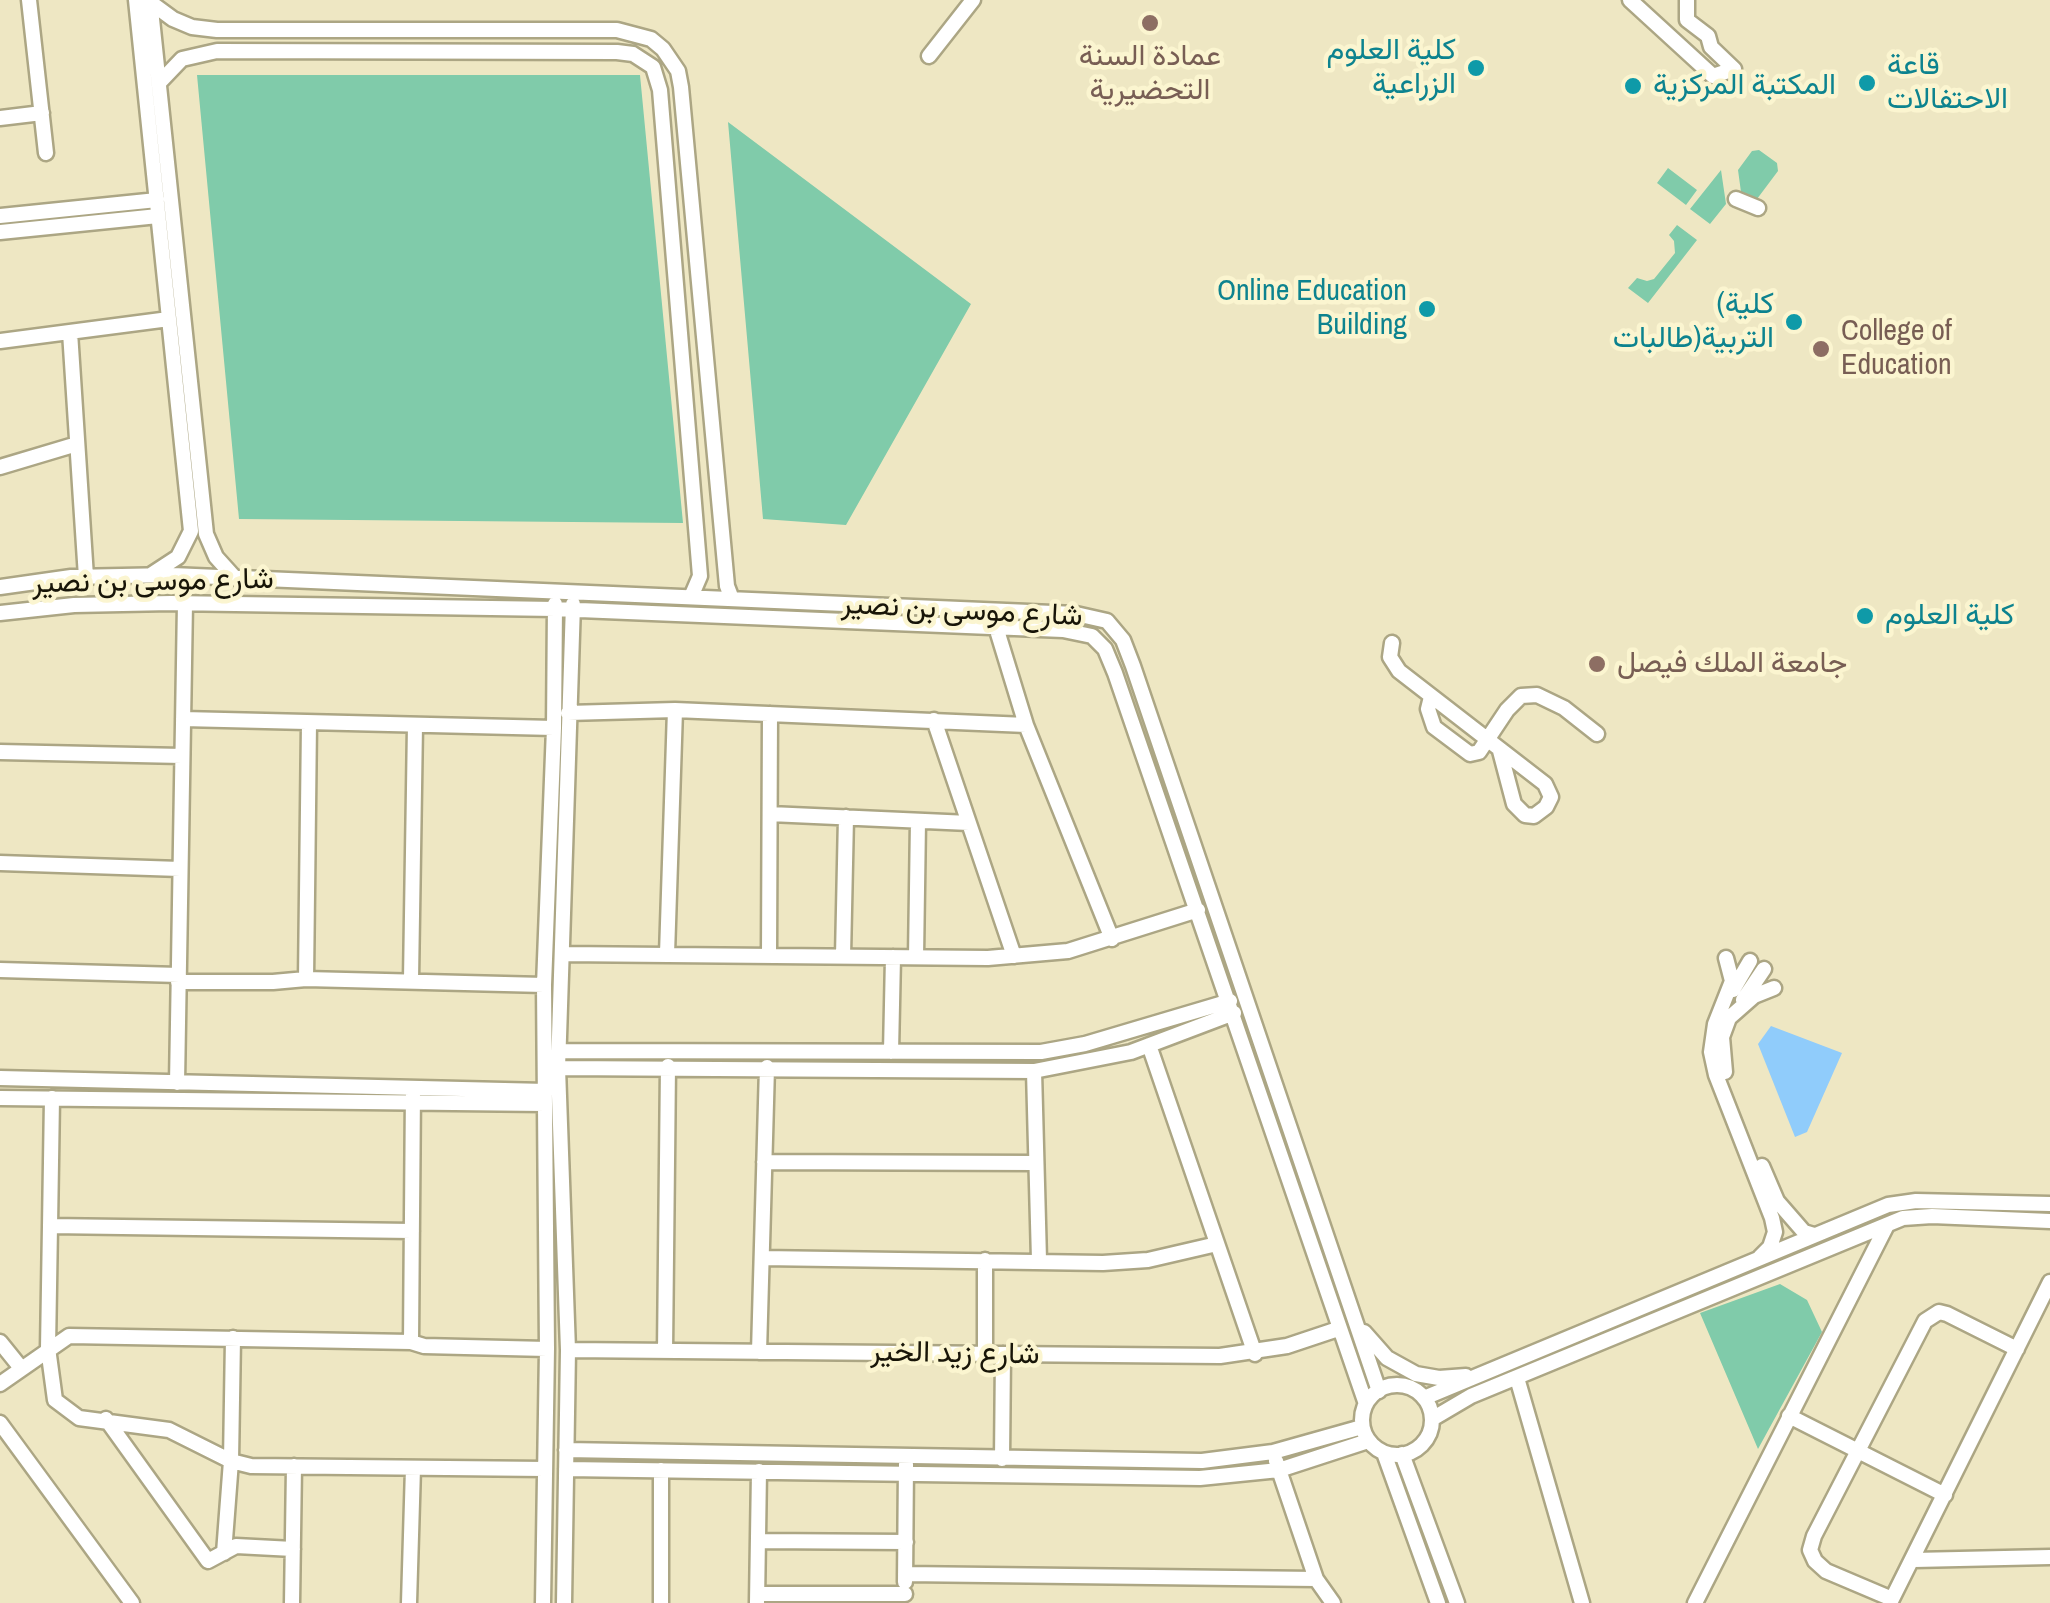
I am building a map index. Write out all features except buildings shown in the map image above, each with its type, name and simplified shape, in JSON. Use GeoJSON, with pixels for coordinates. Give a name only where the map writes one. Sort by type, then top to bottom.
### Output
{"type":"FeatureCollection","features":[{"type":"Feature","properties":{"kind":"street"},"geometry":{"type":"LineString","coordinates":[[30,0],[46,154]]}},
{"type":"Feature","properties":{"kind":"street"},"geometry":{"type":"LineString","coordinates":[[929,56],[972,0]]}},
{"type":"Feature","properties":{"kind":"street"},"geometry":{"type":"LineString","coordinates":[[1630,0],[1713,76],[1734,70],[1711,47],[1708,36],[1687,20],[1687,0]]}},
{"type":"Feature","properties":{"kind":"street"},"geometry":{"type":"LineString","coordinates":[[146,1],[159,82],[206,534],[216,557],[235,578]]}},
{"type":"Feature","properties":{"kind":"street"},"geometry":{"type":"LineString","coordinates":[[146,1],[158,208],[192,531],[178,556],[150,576]]}},
{"type":"Feature","properties":{"kind":"street"},"geometry":{"type":"LineString","coordinates":[[146,1],[192,27],[217,30],[617,30],[651,39],[664,49],[682,87],[732,600]]}},
{"type":"Feature","properties":{"kind":"street"},"geometry":{"type":"LineString","coordinates":[[159,82],[182,59],[218,51],[616,52],[633,54],[653,66],[660,90],[700,576],[692,598]]}},
{"type":"Feature","properties":{"kind":"street"},"geometry":{"type":"LineString","coordinates":[[0,118],[42,113]]}},
{"type":"Feature","properties":{"kind":"street"},"geometry":{"type":"LineString","coordinates":[[1736,199],[1758,208]]}},
{"type":"Feature","properties":{"kind":"street"},"geometry":{"type":"LineString","coordinates":[[0,216],[158,208]]}},
{"type":"Feature","properties":{"kind":"street"},"geometry":{"type":"LineString","coordinates":[[0,232],[158,208]]}},
{"type":"Feature","properties":{"kind":"street"},"geometry":{"type":"LineString","coordinates":[[0,341],[169,319]]}},
{"type":"Feature","properties":{"kind":"street"},"geometry":{"type":"LineString","coordinates":[[70,332],[86,577]]}},
{"type":"Feature","properties":{"kind":"street"},"geometry":{"type":"LineString","coordinates":[[0,468],[78,444]]}},
{"type":"Feature","properties":{"kind":"street","name":"شارع موسى بن نصير"},"geometry":{"type":"LineString","coordinates":[[0,586],[86,577],[235,578],[1093,616],[1117,630],[1133,666],[1379,1390]]}},
{"type":"Feature","properties":{"kind":"street"},"geometry":{"type":"LineString","coordinates":[[542,1603],[546,1349],[544,985],[554,728],[554,592]]}},
{"type":"Feature","properties":{"kind":"street"},"geometry":{"type":"LineString","coordinates":[[564,1603],[568,1350],[558,1068],[574,592]]}},
{"type":"Feature","properties":{"kind":"street"},"geometry":{"type":"LineString","coordinates":[[177,1082],[184,603]]}},
{"type":"Feature","properties":{"kind":"street","name":"شارع موسى بن نصير"},"geometry":{"type":"LineString","coordinates":[[0,614],[74,605],[184,603],[555,609],[1082,632],[1100,642],[1116,673],[1366,1404]]}},
{"type":"Feature","properties":{"kind":"street"},"geometry":{"type":"LineString","coordinates":[[996,628],[1026,725],[1112,939]]}},
{"type":"Feature","properties":{"kind":"street"},"geometry":{"type":"LineString","coordinates":[[1392,643],[1392,662],[1431,697],[1545,784],[1551,796],[1546,807],[1534,816],[1524,815],[1514,804],[1500,751]]}},
{"type":"Feature","properties":{"kind":"street"},"geometry":{"type":"LineString","coordinates":[[1487,741],[1521,696],[1537,696],[1564,708],[1597,734]]}},
{"type":"Feature","properties":{"kind":"street"},"geometry":{"type":"LineString","coordinates":[[568,713],[675,710],[1026,725]]}},
{"type":"Feature","properties":{"kind":"street"},"geometry":{"type":"LineString","coordinates":[[667,954],[675,710]]}},
{"type":"Feature","properties":{"kind":"street"},"geometry":{"type":"LineString","coordinates":[[769,955],[770,714]]}},
{"type":"Feature","properties":{"kind":"street"},"geometry":{"type":"LineString","coordinates":[[183,719],[554,728]]}},
{"type":"Feature","properties":{"kind":"street"},"geometry":{"type":"LineString","coordinates":[[934,720],[1014,956]]}},
{"type":"Feature","properties":{"kind":"street"},"geometry":{"type":"LineString","coordinates":[[306,978],[309,723]]}},
{"type":"Feature","properties":{"kind":"street"},"geometry":{"type":"LineString","coordinates":[[410,979],[415,724]]}},
{"type":"Feature","properties":{"kind":"street"},"geometry":{"type":"LineString","coordinates":[[0,752],[182,756]]}},
{"type":"Feature","properties":{"kind":"street"},"geometry":{"type":"LineString","coordinates":[[770,814],[969,823]]}},
{"type":"Feature","properties":{"kind":"street"},"geometry":{"type":"LineString","coordinates":[[843,956],[846,818]]}},
{"type":"Feature","properties":{"kind":"street"},"geometry":{"type":"LineString","coordinates":[[916,957],[918,820]]}},
{"type":"Feature","properties":{"kind":"street"},"geometry":{"type":"LineString","coordinates":[[0,863],[180,869]]}},
{"type":"Feature","properties":{"kind":"street"},"geometry":{"type":"LineString","coordinates":[[562,954],[1014,956],[1068,951],[1198,910]]}},
{"type":"Feature","properties":{"kind":"street"},"geometry":{"type":"LineString","coordinates":[[891,1052],[893,957]]}},
{"type":"Feature","properties":{"kind":"street"},"geometry":{"type":"LineString","coordinates":[[1726,958],[1734,1002]]}},
{"type":"Feature","properties":{"kind":"street"},"geometry":{"type":"LineString","coordinates":[[1750,960],[1722,1037],[1722,1062],[1778,1202],[1804,1232],[1814,1236]]}},
{"type":"Feature","properties":{"kind":"street"},"geometry":{"type":"LineString","coordinates":[[1759,1258],[1770,1247],[1772,1218],[1716,1075],[1711,1052],[1715,1024],[1764,969]]}},
{"type":"Feature","properties":{"kind":"street"},"geometry":{"type":"LineString","coordinates":[[0,970],[274,982],[306,978],[410,979],[544,985]]}},
{"type":"Feature","properties":{"kind":"street"},"geometry":{"type":"LineString","coordinates":[[1734,1002],[1774,988]]}},
{"type":"Feature","properties":{"kind":"street"},"geometry":{"type":"LineString","coordinates":[[559,1052],[891,1052],[923,1060],[1034,1071],[1149,1046],[1232,1007]]}},
{"type":"Feature","properties":{"kind":"street"},"geometry":{"type":"LineString","coordinates":[[558,1068],[767,1067],[1041,1052],[1232,1007]]}},
{"type":"Feature","properties":{"kind":"street"},"geometry":{"type":"LineString","coordinates":[[1149,1046],[1255,1354]]}},
{"type":"Feature","properties":{"kind":"street"},"geometry":{"type":"LineString","coordinates":[[665,1351],[668,1066]]}},
{"type":"Feature","properties":{"kind":"street"},"geometry":{"type":"LineString","coordinates":[[759,1352],[767,1067]]}},
{"type":"Feature","properties":{"kind":"street"},"geometry":{"type":"LineString","coordinates":[[1034,1071],[1039,1260]]}},
{"type":"Feature","properties":{"kind":"street"},"geometry":{"type":"LineString","coordinates":[[0,1078],[177,1082],[413,1096]]}},
{"type":"Feature","properties":{"kind":"street"},"geometry":{"type":"LineString","coordinates":[[411,1342],[413,1096]]}},
{"type":"Feature","properties":{"kind":"street"},"geometry":{"type":"LineString","coordinates":[[0,1098],[546,1098]]}},
{"type":"Feature","properties":{"kind":"street"},"geometry":{"type":"LineString","coordinates":[[52,1098],[48,1348],[55,1400],[79,1418],[169,1430],[231,1461],[251,1466],[545,1469]]}},
{"type":"Feature","properties":{"kind":"street"},"geometry":{"type":"LineString","coordinates":[[764,1162],[1036,1164]]}},
{"type":"Feature","properties":{"kind":"street"},"geometry":{"type":"LineString","coordinates":[[1424,1398],[1888,1206],[1916,1202],[2050,1204]]}},
{"type":"Feature","properties":{"kind":"street"},"geometry":{"type":"LineString","coordinates":[[1384,1453],[1402,1454],[1418,1448],[1432,1419],[1447,1407],[1903,1218],[2050,1221]]}},
{"type":"Feature","properties":{"kind":"street"},"geometry":{"type":"LineString","coordinates":[[1694,1602],[1887,1225]]}},
{"type":"Feature","properties":{"kind":"street"},"geometry":{"type":"LineString","coordinates":[[50,1226],[412,1231]]}},
{"type":"Feature","properties":{"kind":"street"},"geometry":{"type":"LineString","coordinates":[[762,1258],[1103,1263],[1148,1260],[1217,1244]]}},
{"type":"Feature","properties":{"kind":"street"},"geometry":{"type":"LineString","coordinates":[[985,1260],[985,1354]]}},
{"type":"Feature","properties":{"kind":"street"},"geometry":{"type":"LineString","coordinates":[[2017,1349],[1947,1314],[1932,1315],[1925,1322],[1814,1536],[1810,1550],[1826,1571],[1891,1601],[1914,1560],[2050,1282]]}},
{"type":"Feature","properties":{"kind":"street"},"geometry":{"type":"LineString","coordinates":[[1356,1324],[1388,1358],[1416,1374],[1439,1378],[1477,1376]]}},
{"type":"Feature","properties":{"kind":"street","name":"شارع زيد الخير"},"geometry":{"type":"LineString","coordinates":[[568,1350],[1220,1356],[1255,1354],[1338,1329]]}},
{"type":"Feature","properties":{"kind":"street"},"geometry":{"type":"LineString","coordinates":[[0,1384],[69,1336],[411,1342],[424,1346],[546,1349]]}},
{"type":"Feature","properties":{"kind":"street"},"geometry":{"type":"LineString","coordinates":[[224,1552],[231,1461],[233,1338]]}},
{"type":"Feature","properties":{"kind":"street"},"geometry":{"type":"LineString","coordinates":[[0,1342],[21,1368]]}},
{"type":"Feature","properties":{"kind":"street"},"geometry":{"type":"LineString","coordinates":[[1002,1459],[1004,1354]]}},
{"type":"Feature","properties":{"kind":"street"},"geometry":{"type":"LineString","coordinates":[[1517,1378],[1582,1603]]}},
{"type":"Feature","properties":{"kind":"street"},"geometry":{"type":"LineString","coordinates":[[1432,1419],[1424,1398],[1405,1386],[1379,1390],[1366,1404],[1365,1434],[1384,1453],[1438,1603]]}},
{"type":"Feature","properties":{"kind":"street"},"geometry":{"type":"LineString","coordinates":[[1789,1416],[1945,1495]]}},
{"type":"Feature","properties":{"kind":"street"},"geometry":{"type":"LineString","coordinates":[[106,1419],[208,1561],[236,1546],[293,1549]]}},
{"type":"Feature","properties":{"kind":"street"},"geometry":{"type":"LineString","coordinates":[[0,1423],[132,1603]]}},
{"type":"Feature","properties":{"kind":"street"},"geometry":{"type":"LineString","coordinates":[[566,1450],[1200,1478],[1279,1470],[1365,1434]]}},
{"type":"Feature","properties":{"kind":"street"},"geometry":{"type":"LineString","coordinates":[[566,1469],[759,1471],[1002,1459],[1202,1461],[1365,1434]]}},
{"type":"Feature","properties":{"kind":"street"},"geometry":{"type":"LineString","coordinates":[[1273,1452],[1316,1580],[1333,1603]]}},
{"type":"Feature","properties":{"kind":"street"},"geometry":{"type":"LineString","coordinates":[[1402,1454],[1457,1603]]}},
{"type":"Feature","properties":{"kind":"street"},"geometry":{"type":"LineString","coordinates":[[759,1471],[758,1599],[905,1599],[906,1465]]}},
{"type":"Feature","properties":{"kind":"street"},"geometry":{"type":"LineString","coordinates":[[292,1603],[294,1466]]}},
{"type":"Feature","properties":{"kind":"street"},"geometry":{"type":"LineString","coordinates":[[409,1603],[412,1468]]}},
{"type":"Feature","properties":{"kind":"street"},"geometry":{"type":"LineString","coordinates":[[661,1470],[661,1603]]}},
{"type":"Feature","properties":{"kind":"street"},"geometry":{"type":"LineString","coordinates":[[758,1541],[906,1542]]}},
{"type":"Feature","properties":{"kind":"street"},"geometry":{"type":"LineString","coordinates":[[1914,1560],[2046,1556],[2050,1542]]}},
{"type":"Feature","properties":{"kind":"street"},"geometry":{"type":"LineString","coordinates":[[905,1574],[1316,1580]]}},
{"type":"Feature","properties":{"kind":"green space"},"geometry":{"type":"Polygon","coordinates":[[[197,75],[640,75],[683,523],[239,519],[197,75]]]}},
{"type":"Feature","properties":{"kind":"green space"},"geometry":{"type":"Polygon","coordinates":[[[728,122],[971,304],[846,525],[763,519],[728,122]]]}},
{"type":"Feature","properties":{"kind":"green space"},"geometry":{"type":"Polygon","coordinates":[[[1759,150],[1777,163],[1778,171],[1757,199],[1750,200],[1741,192],[1738,170],[1752,151],[1759,150]]]}},
{"type":"Feature","properties":{"kind":"green space"},"geometry":{"type":"Polygon","coordinates":[[[1668,168],[1697,190],[1686,205],[1657,183],[1668,168]]]}},
{"type":"Feature","properties":{"kind":"green space"},"geometry":{"type":"Polygon","coordinates":[[[1721,170],[1726,204],[1710,224],[1690,209],[1721,170]]]}},
{"type":"Feature","properties":{"kind":"green space"},"geometry":{"type":"Polygon","coordinates":[[[1677,225],[1697,240],[1648,303],[1628,288],[1637,278],[1654,279],[1675,253],[1669,235],[1677,225]]]}},
{"type":"Feature","properties":{"kind":"green space"},"geometry":{"type":"Polygon","coordinates":[[[1780,1284],[1807,1300],[1822,1332],[1758,1449],[1700,1313],[1780,1284]]]}},
{"type":"Feature","properties":{"kind":"water"},"geometry":{"type":"Polygon","coordinates":[[[1771,1026],[1842,1053],[1807,1132],[1795,1137],[1758,1044],[1771,1026]]]}},
{"type":"Feature","properties":{"kind":"place","name":"عمادة السنة التحضيرية"},"geometry":{"type":"Point","coordinates":[1150,23]}},
{"type":"Feature","properties":{"kind":"place","name":"كلية العلوم الزراعية"},"geometry":{"type":"Point","coordinates":[1476,68]}},
{"type":"Feature","properties":{"kind":"place","name":"قاعة الاحتفالات"},"geometry":{"type":"Point","coordinates":[1867,83]}},
{"type":"Feature","properties":{"kind":"place","name":"المكتبة المركزية"},"geometry":{"type":"Point","coordinates":[1633,86]}},
{"type":"Feature","properties":{"kind":"place","name":"Online Education Building"},"geometry":{"type":"Point","coordinates":[1427,309]}},
{"type":"Feature","properties":{"kind":"place","name":"(كلية التربية(طالبات"},"geometry":{"type":"Point","coordinates":[1794,322]}},
{"type":"Feature","properties":{"kind":"place","name":"College of Education"},"geometry":{"type":"Point","coordinates":[1821,349]}},
{"type":"Feature","properties":{"kind":"place","name":"كلية العلوم"},"geometry":{"type":"Point","coordinates":[1865,616]}},
{"type":"Feature","properties":{"kind":"place","name":"جامعة الملك فيصل"},"geometry":{"type":"Point","coordinates":[1597,664]}}]}
